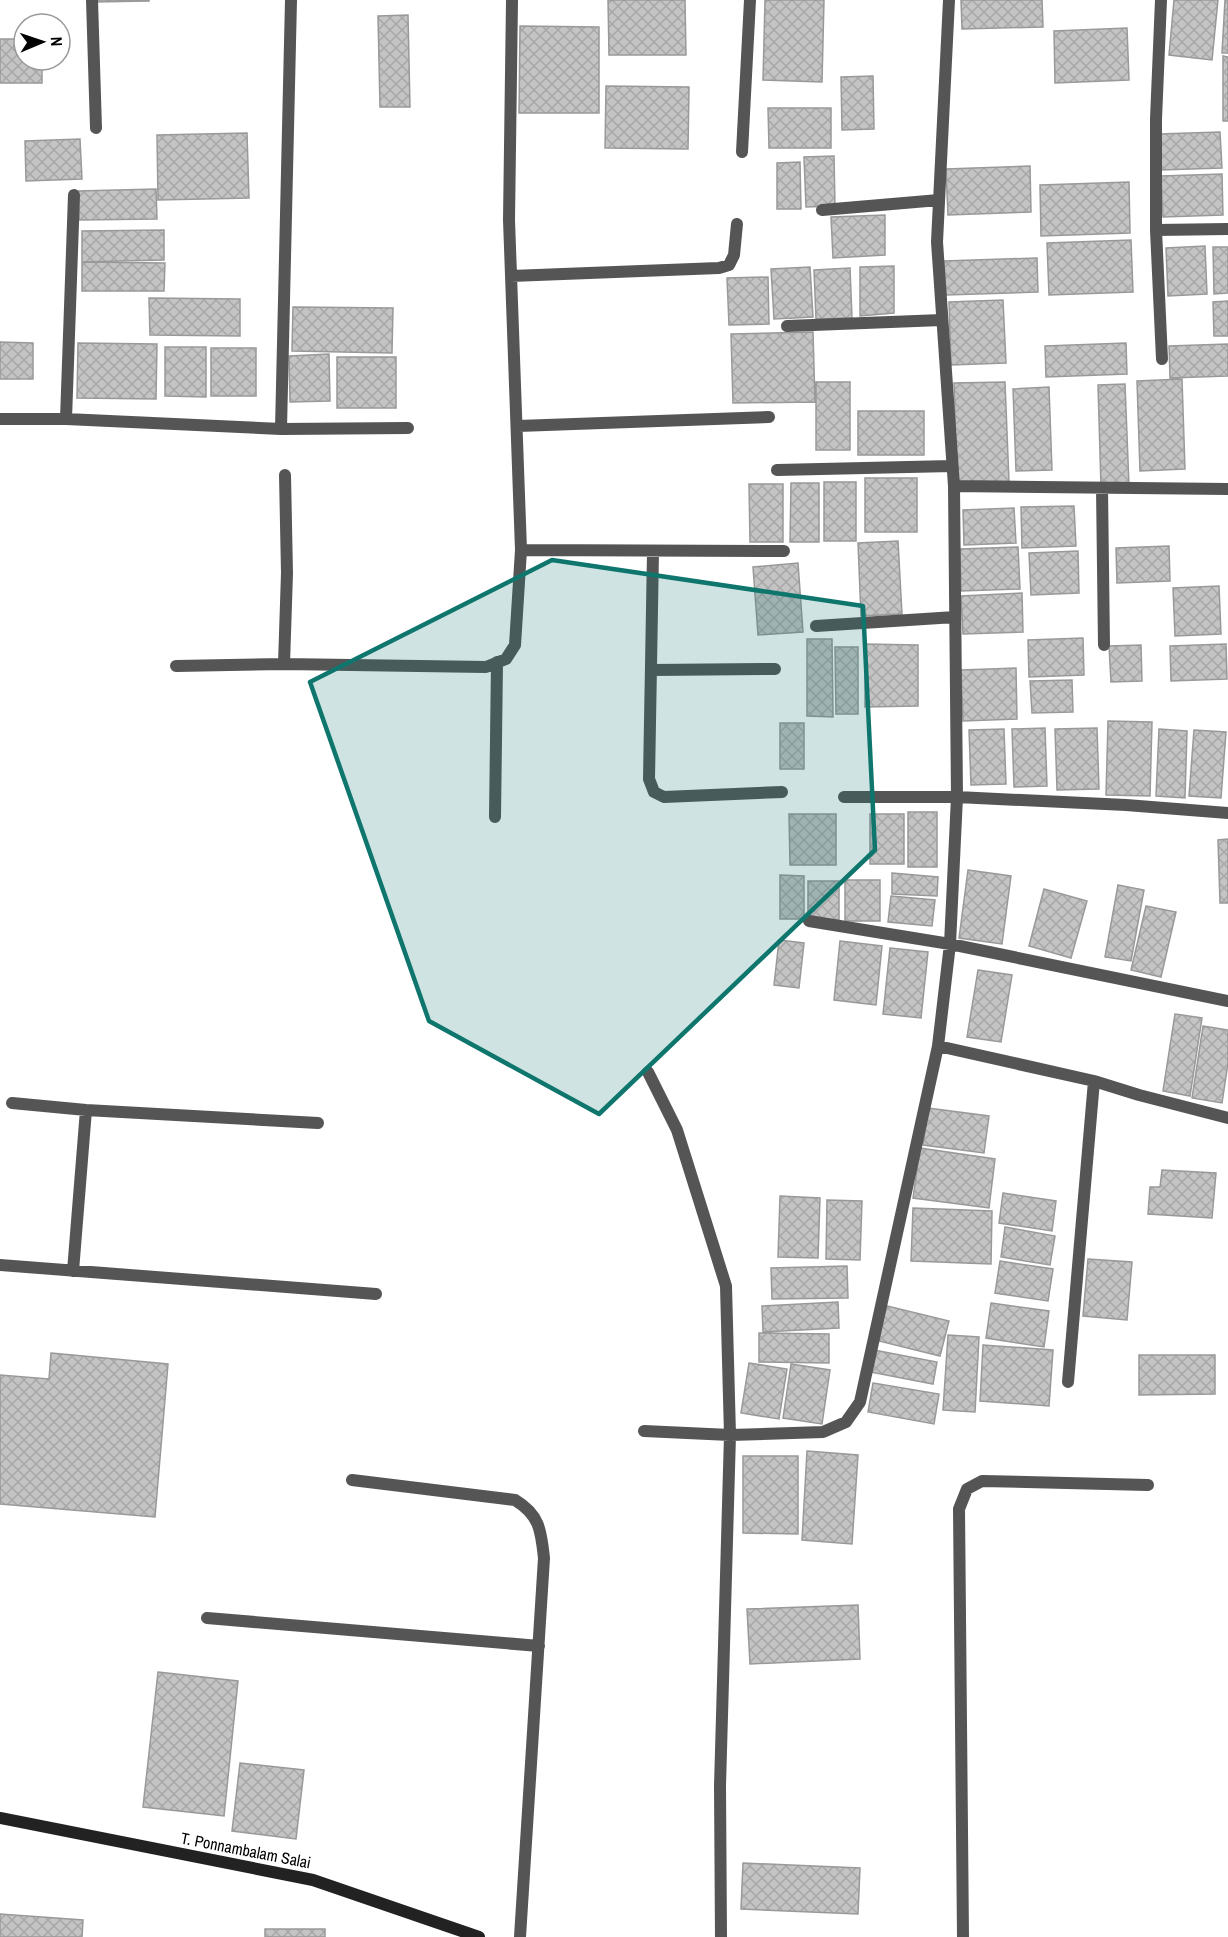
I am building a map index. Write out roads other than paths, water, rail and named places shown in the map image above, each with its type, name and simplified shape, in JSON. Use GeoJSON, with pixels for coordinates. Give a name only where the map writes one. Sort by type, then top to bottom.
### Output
{"type":"FeatureCollection","features":[{"type":"Feature","properties":{"kind":"street"},"geometry":{"type":"LineString","coordinates":[[92,0],[96,128]]}},
{"type":"Feature","properties":{"kind":"street"},"geometry":{"type":"LineString","coordinates":[[281,429],[291,0]]}},
{"type":"Feature","properties":{"kind":"street"},"geometry":{"type":"LineString","coordinates":[[176,666],[284,664],[486,666],[506,658],[515,645],[521,550],[509,220],[512,0]]}},
{"type":"Feature","properties":{"kind":"street"},"geometry":{"type":"LineString","coordinates":[[742,152],[750,0]]}},
{"type":"Feature","properties":{"kind":"street"},"geometry":{"type":"LineString","coordinates":[[644,1431],[730,1435],[823,1432],[846,1422],[860,1402],[938,1046],[950,944],[957,797],[954,486],[937,242],[949,0]]}},
{"type":"Feature","properties":{"kind":"street"},"geometry":{"type":"LineString","coordinates":[[1161,0],[1155,119],[1156,230],[1162,359]]}},
{"type":"Feature","properties":{"kind":"street"},"geometry":{"type":"LineString","coordinates":[[66,419],[74,195]]}},
{"type":"Feature","properties":{"kind":"street"},"geometry":{"type":"LineString","coordinates":[[822,210],[939,200]]}},
{"type":"Feature","properties":{"kind":"street"},"geometry":{"type":"LineString","coordinates":[[511,276],[719,268],[729,265],[734,255],[737,224]]}},
{"type":"Feature","properties":{"kind":"street"},"geometry":{"type":"LineString","coordinates":[[1156,230],[1228,229]]}},
{"type":"Feature","properties":{"kind":"street"},"geometry":{"type":"LineString","coordinates":[[787,326],[942,320]]}},
{"type":"Feature","properties":{"kind":"street"},"geometry":{"type":"LineString","coordinates":[[518,426],[769,417]]}},
{"type":"Feature","properties":{"kind":"street"},"geometry":{"type":"LineString","coordinates":[[0,419],[66,419],[281,429],[408,428]]}},
{"type":"Feature","properties":{"kind":"street"},"geometry":{"type":"LineString","coordinates":[[777,470],[952,466]]}},
{"type":"Feature","properties":{"kind":"street"},"geometry":{"type":"LineString","coordinates":[[284,664],[287,573],[285,475]]}},
{"type":"Feature","properties":{"kind":"street"},"geometry":{"type":"LineString","coordinates":[[954,486],[1228,489]]}},
{"type":"Feature","properties":{"kind":"street"},"geometry":{"type":"LineString","coordinates":[[1102,488],[1104,645]]}},
{"type":"Feature","properties":{"kind":"street"},"geometry":{"type":"LineString","coordinates":[[521,550],[784,551]]}},
{"type":"Feature","properties":{"kind":"street"},"geometry":{"type":"LineString","coordinates":[[653,552],[649,779],[654,792],[664,796],[782,792]]}},
{"type":"Feature","properties":{"kind":"street"},"geometry":{"type":"LineString","coordinates":[[816,626],[955,618]]}},
{"type":"Feature","properties":{"kind":"street"},"geometry":{"type":"LineString","coordinates":[[495,817],[497,662]]}},
{"type":"Feature","properties":{"kind":"street"},"geometry":{"type":"LineString","coordinates":[[651,670],[775,669]]}},
{"type":"Feature","properties":{"kind":"street"},"geometry":{"type":"LineString","coordinates":[[844,798],[957,797],[1126,805],[1228,813]]}},
{"type":"Feature","properties":{"kind":"street"},"geometry":{"type":"LineString","coordinates":[[809,921],[950,944],[1228,1001]]}},
{"type":"Feature","properties":{"kind":"street"},"geometry":{"type":"LineString","coordinates":[[938,1046],[1094,1081],[1228,1118]]}},
{"type":"Feature","properties":{"kind":"street"},"geometry":{"type":"LineString","coordinates":[[648,1072],[677,1130],[726,1286],[730,1435],[720,1786],[721,1937]]}},
{"type":"Feature","properties":{"kind":"street"},"geometry":{"type":"LineString","coordinates":[[1068,1382],[1094,1081]]}},
{"type":"Feature","properties":{"kind":"street"},"geometry":{"type":"LineString","coordinates":[[12,1103],[86,1110],[318,1124]]}},
{"type":"Feature","properties":{"kind":"street"},"geometry":{"type":"LineString","coordinates":[[73,1271],[86,1110]]}},
{"type":"Feature","properties":{"kind":"street"},"geometry":{"type":"LineString","coordinates":[[0,1265],[376,1294]]}},
{"type":"Feature","properties":{"kind":"street"},"geometry":{"type":"LineString","coordinates":[[352,1480],[515,1500],[528,1508],[541,1530],[544,1558],[520,1937]]}},
{"type":"Feature","properties":{"kind":"street"},"geometry":{"type":"LineString","coordinates":[[963,1937],[959,1509],[967,1489],[982,1480],[1148,1485]]}},
{"type":"Feature","properties":{"kind":"street"},"geometry":{"type":"LineString","coordinates":[[207,1618],[539,1646]]}},
{"type":"Feature","properties":{"kind":"street","name":"T. Ponnambalam Salai"},"geometry":{"type":"LineString","coordinates":[[0,1818],[313,1880],[479,1937]]}}]}
